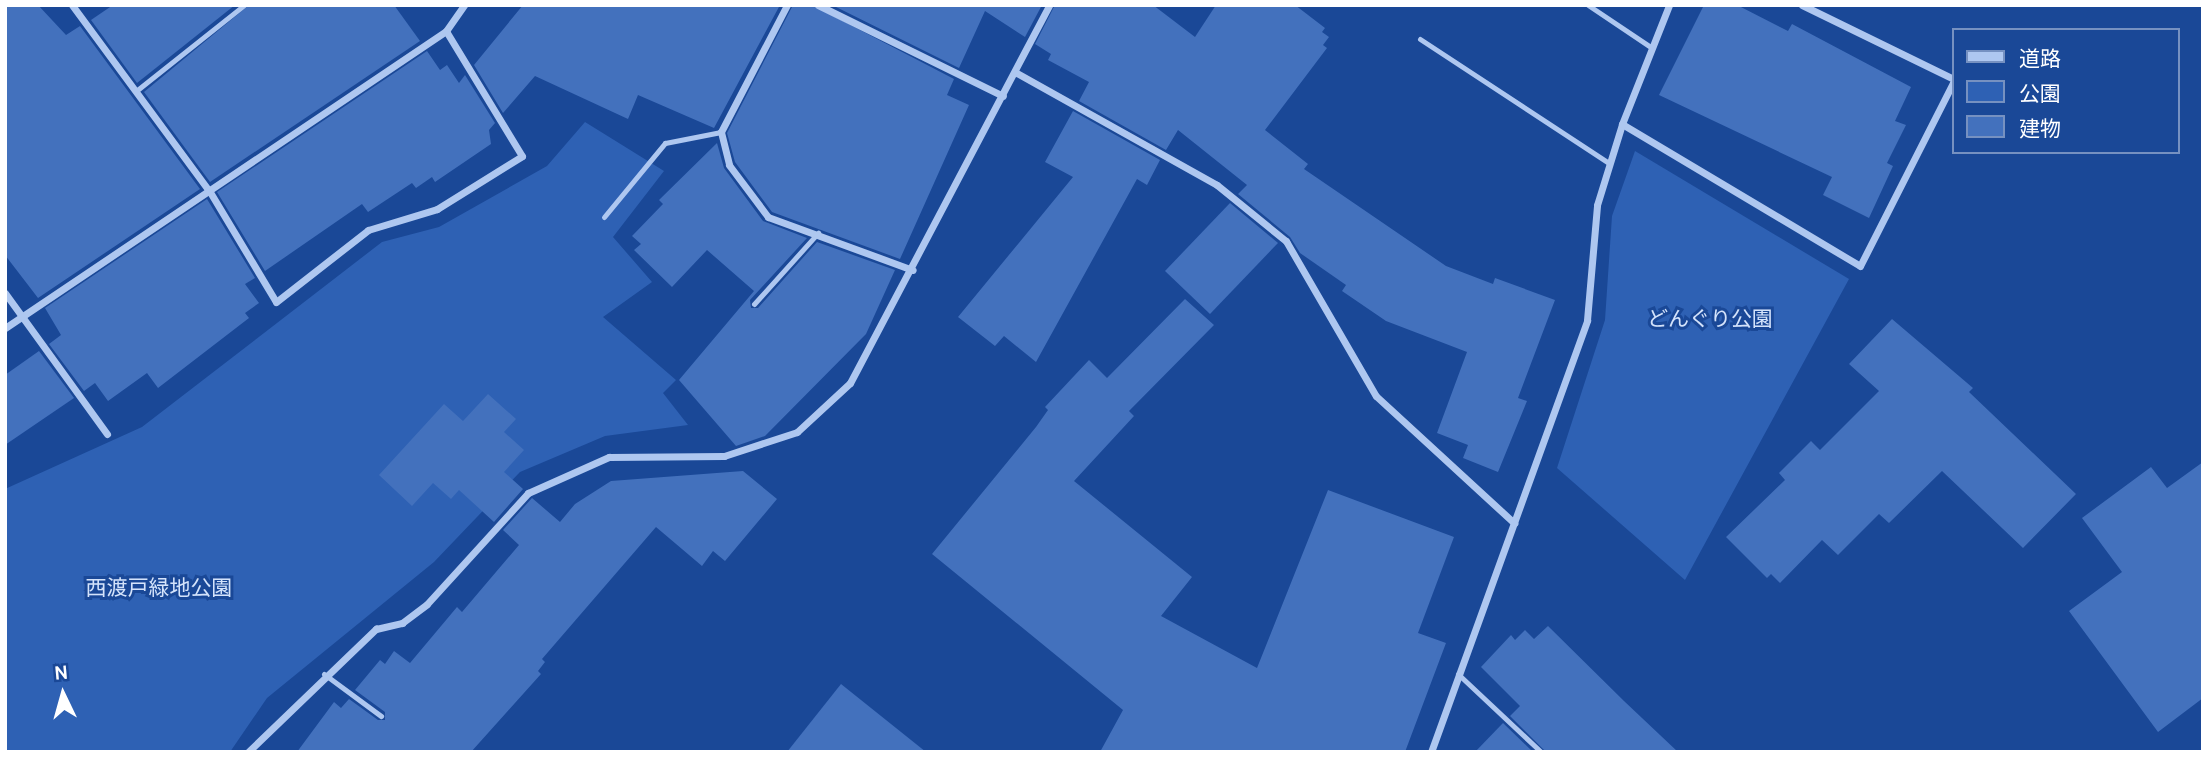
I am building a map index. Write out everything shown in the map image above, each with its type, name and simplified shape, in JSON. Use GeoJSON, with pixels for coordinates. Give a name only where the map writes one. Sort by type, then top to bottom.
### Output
{"type":"FeatureCollection","features":[{"type":"Feature","properties":{"kind":"street"},"geometry":{"type":"LineString","coordinates":[[5,328],[446,31],[464,5]]}},
{"type":"Feature","properties":{"kind":"street"},"geometry":{"type":"LineString","coordinates":[[786,5],[721,132],[729,165],[768,218],[818,233],[913,270]]}},
{"type":"Feature","properties":{"kind":"street"},"geometry":{"type":"LineString","coordinates":[[818,5],[1003,96]]}},
{"type":"Feature","properties":{"kind":"street"},"geometry":{"type":"LineString","coordinates":[[248,752],[324,674],[376,629],[402,623],[427,604],[528,493],[609,457],[724,456],[797,432],[849,383],[913,270],[1049,5]]}},
{"type":"Feature","properties":{"kind":"street"},"geometry":{"type":"LineString","coordinates":[[1431,752],[1587,320],[1597,205],[1622,124],[1669,5]]}},
{"type":"Feature","properties":{"kind":"street"},"geometry":{"type":"LineString","coordinates":[[1802,5],[1952,79]]}},
{"type":"Feature","properties":{"kind":"street"},"geometry":{"type":"LineString","coordinates":[[77,7],[210,192],[276,302],[368,230],[437,209],[522,156],[446,31]]}},
{"type":"Feature","properties":{"kind":"street"},"geometry":{"type":"LineString","coordinates":[[1015,72],[1217,185],[1286,241],[1376,396],[1514,523]]}},
{"type":"Feature","properties":{"kind":"street"},"geometry":{"type":"LineString","coordinates":[[1622,124],[1860,266],[1952,84]]}},
{"type":"Feature","properties":{"kind":"street"},"geometry":{"type":"LineString","coordinates":[[5,293],[107,434]]}},
{"type":"Feature","properties":{"kind":"lane"},"geometry":{"type":"LineString","coordinates":[[136,91],[244,5]]}},
{"type":"Feature","properties":{"kind":"lane"},"geometry":{"type":"LineString","coordinates":[[1588,5],[1652,48]]}},
{"type":"Feature","properties":{"kind":"lane"},"geometry":{"type":"LineString","coordinates":[[1420,39],[1610,164]]}},
{"type":"Feature","properties":{"kind":"lane"},"geometry":{"type":"LineString","coordinates":[[604,217],[665,143],[721,132]]}},
{"type":"Feature","properties":{"kind":"lane"},"geometry":{"type":"LineString","coordinates":[[754,304],[818,233]]}},
{"type":"Feature","properties":{"kind":"lane"},"geometry":{"type":"LineString","coordinates":[[324,674],[381,716]]}},
{"type":"Feature","properties":{"kind":"lane"},"geometry":{"type":"LineString","coordinates":[[1458,674],[1541,752]]}},
{"type":"Feature","properties":{"kind":"green space","name":"西渡戸緑地公園"},"geometry":{"type":"Polygon","coordinates":[[[585,122],[664,171],[613,237],[652,282],[603,317],[676,380],[663,393],[688,425],[605,436],[520,472],[434,562],[267,698],[230,752],[5,752],[5,489],[142,427],[382,242],[439,227],[547,166],[585,122]]]}},
{"type":"Feature","properties":{"kind":"green space","name":"どんぐり公園"},"geometry":{"type":"Polygon","coordinates":[[[1635,151],[1849,279],[1685,580],[1557,468],[1605,320],[1612,216],[1635,151]]]}},
{"type":"Feature","properties":{"kind":"building"},"geometry":{"type":"Polygon","coordinates":[[[5,5],[38,5],[66,35],[80,26],[200,189],[38,298],[5,255],[5,5]]]}},
{"type":"Feature","properties":{"kind":"building"},"geometry":{"type":"Polygon","coordinates":[[[113,5],[235,5],[137,83],[91,20],[113,5]]]}},
{"type":"Feature","properties":{"kind":"building"},"geometry":{"type":"Polygon","coordinates":[[[249,5],[394,5],[420,41],[210,182],[144,92],[249,5]]]}},
{"type":"Feature","properties":{"kind":"building"},"geometry":{"type":"Polygon","coordinates":[[[523,5],[780,5],[714,128],[638,95],[628,119],[535,76],[503,113],[474,65],[523,5]]]}},
{"type":"Feature","properties":{"kind":"building"},"geometry":{"type":"Polygon","coordinates":[[[793,5],[812,5],[954,79],[947,95],[969,105],[900,259],[772,212],[735,162],[727,133],[793,5]]]}},
{"type":"Feature","properties":{"kind":"building"},"geometry":{"type":"Polygon","coordinates":[[[832,5],[1042,5],[1025,37],[985,11],[959,68],[832,5]]]}},
{"type":"Feature","properties":{"kind":"building"},"geometry":{"type":"Polygon","coordinates":[[[1055,5],[1153,5],[1195,37],[1216,5],[1295,5],[1325,28],[1322,32],[1329,37],[1323,45],[1327,48],[1265,130],[1308,164],[1304,169],[1446,266],[1493,284],[1495,278],[1555,300],[1518,398],[1527,401],[1498,472],[1463,458],[1468,445],[1437,433],[1467,352],[1386,321],[1342,291],[1346,285],[1300,253],[1290,237],[1238,194],[1247,185],[1178,130],[1166,150],[1079,101],[1089,82],[1048,60],[1051,54],[1035,44],[1055,5]]]}},
{"type":"Feature","properties":{"kind":"building"},"geometry":{"type":"Polygon","coordinates":[[[1704,5],[1737,5],[1788,31],[1792,24],[1911,87],[1895,121],[1906,125],[1887,163],[1893,166],[1869,218],[1823,195],[1832,177],[1659,95],[1704,5]]]}},
{"type":"Feature","properties":{"kind":"building"},"geometry":{"type":"Polygon","coordinates":[[[427,51],[440,70],[447,65],[459,83],[465,75],[495,123],[489,130],[491,144],[435,182],[432,177],[416,188],[412,183],[368,212],[362,204],[265,271],[217,192],[427,51]]]}},
{"type":"Feature","properties":{"kind":"building"},"geometry":{"type":"Polygon","coordinates":[[[1073,111],[1160,160],[1147,185],[1137,179],[1036,362],[1004,336],[995,346],[958,317],[1073,177],[1045,162],[1073,111]]]}},
{"type":"Feature","properties":{"kind":"building"},"geometry":{"type":"Polygon","coordinates":[[[717,143],[724,168],[763,221],[807,238],[750,300],[751,308],[758,308],[817,242],[895,270],[866,334],[765,436],[736,446],[679,380],[754,291],[707,250],[672,287],[634,250],[641,244],[632,236],[663,204],[659,200],[717,143]]]}},
{"type":"Feature","properties":{"kind":"building"},"geometry":{"type":"Polygon","coordinates":[[[207,199],[255,278],[245,284],[259,303],[245,313],[249,318],[158,388],[147,373],[108,401],[95,383],[84,391],[49,344],[61,335],[45,308],[207,199]]]}},
{"type":"Feature","properties":{"kind":"building"},"geometry":{"type":"Polygon","coordinates":[[[1230,203],[1278,243],[1210,314],[1165,271],[1230,203]]]}},
{"type":"Feature","properties":{"kind":"building"},"geometry":{"type":"Polygon","coordinates":[[[1185,299],[1214,325],[1129,411],[1134,416],[1074,481],[1192,577],[1161,616],[1257,668],[1328,490],[1454,537],[1418,633],[1446,643],[1405,752],[1100,752],[1123,710],[932,554],[1036,427],[1048,410],[1045,407],[1089,360],[1107,378],[1185,299]]]}},
{"type":"Feature","properties":{"kind":"building"},"geometry":{"type":"Polygon","coordinates":[[[1892,319],[1973,388],[1969,392],[2076,494],[2023,548],[1942,471],[1889,523],[1879,514],[1838,555],[1822,540],[1780,583],[1771,574],[1767,578],[1726,537],[1785,480],[1779,473],[1811,441],[1820,450],[1879,391],[1849,364],[1892,319]]]}},
{"type":"Feature","properties":{"kind":"building"},"geometry":{"type":"Polygon","coordinates":[[[39,351],[74,398],[5,445],[5,375],[39,351]]]}},
{"type":"Feature","properties":{"kind":"building"},"geometry":{"type":"Polygon","coordinates":[[[488,394],[516,419],[504,432],[524,450],[504,472],[523,489],[494,522],[459,490],[451,499],[433,483],[412,506],[379,475],[444,404],[463,421],[488,394]]]}},
{"type":"Feature","properties":{"kind":"building"},"geometry":{"type":"Polygon","coordinates":[[[2203,462],[2203,698],[2158,732],[2069,611],[2122,572],[2082,518],[2151,467],[2167,488],[2203,462]]]}},
{"type":"Feature","properties":{"kind":"building"},"geometry":{"type":"Polygon","coordinates":[[[743,471],[777,499],[725,561],[713,551],[702,566],[656,527],[542,659],[545,662],[538,671],[541,674],[471,752],[297,752],[334,702],[341,708],[349,699],[378,720],[385,720],[385,712],[355,690],[380,660],[385,664],[394,651],[410,663],[457,607],[462,612],[519,545],[503,530],[532,498],[560,522],[575,504],[611,481],[743,471]]]}},
{"type":"Feature","properties":{"kind":"building"},"geometry":{"type":"Polygon","coordinates":[[[1548,626],[1678,752],[1546,752],[1510,716],[1520,706],[1481,667],[1511,635],[1515,640],[1525,630],[1534,639],[1548,626]]]}},
{"type":"Feature","properties":{"kind":"building"},"geometry":{"type":"Polygon","coordinates":[[[841,684],[926,752],[787,752],[841,684]]]}},
{"type":"Feature","properties":{"kind":"building"},"geometry":{"type":"Polygon","coordinates":[[[1503,723],[1533,752],[1475,752],[1503,723]]]}}]}
